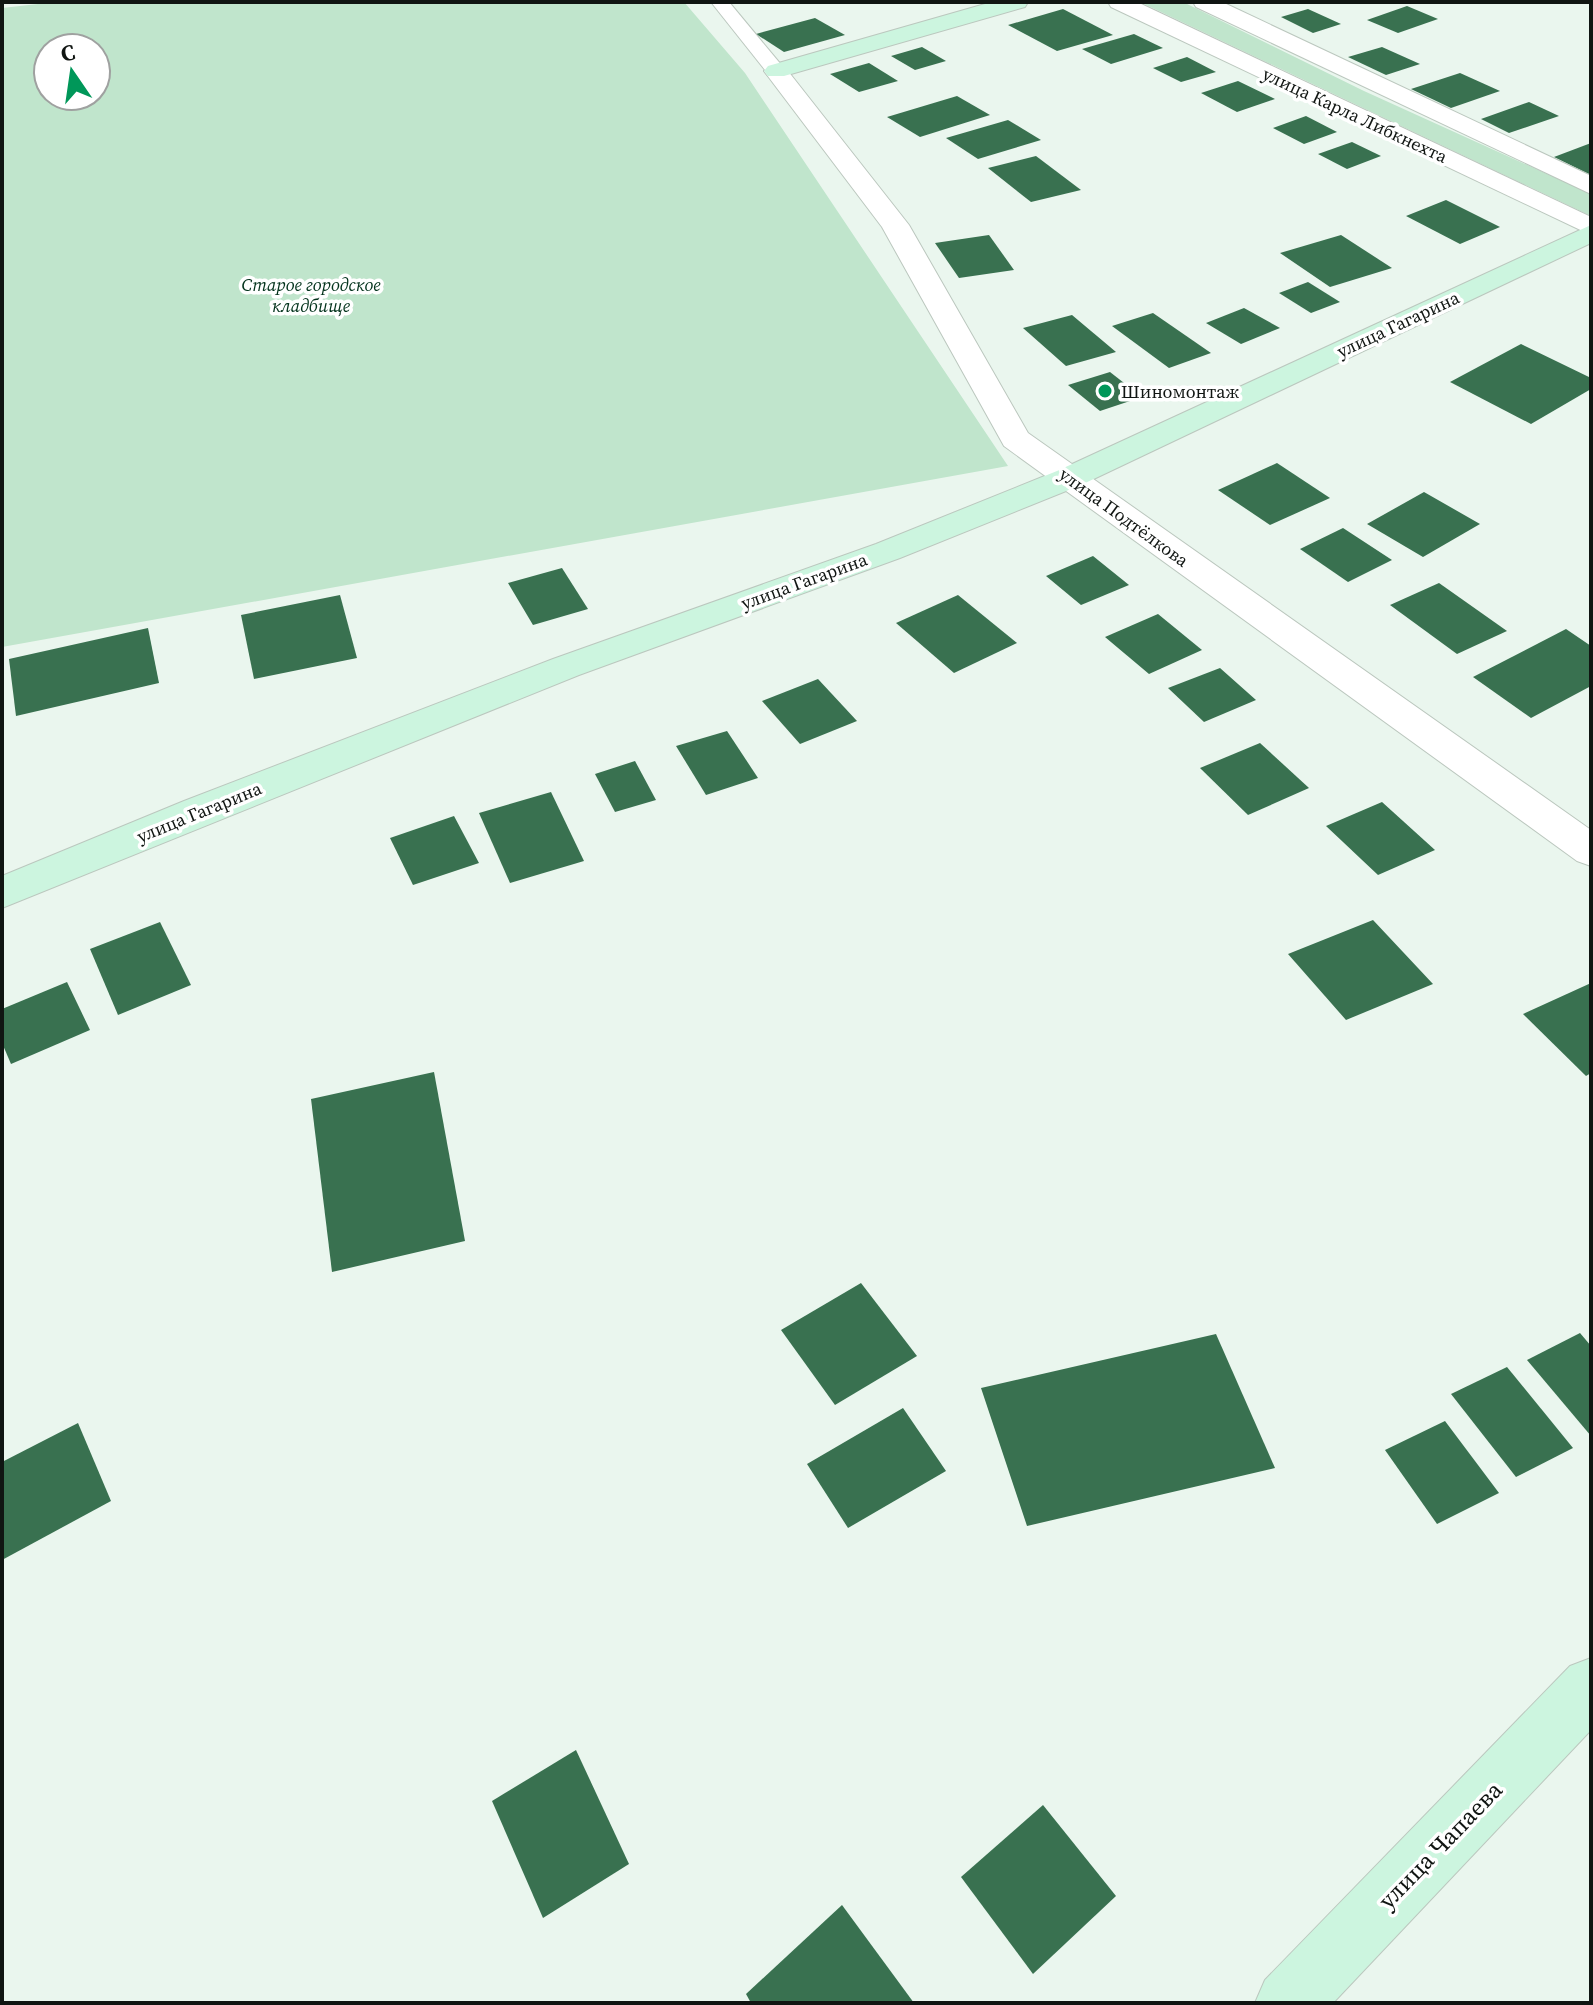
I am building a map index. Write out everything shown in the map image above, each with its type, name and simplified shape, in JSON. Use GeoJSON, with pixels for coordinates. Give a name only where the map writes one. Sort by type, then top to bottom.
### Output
{"type":"FeatureCollection","features":[{"type":"Feature","properties":{"kind":"street"},"geometry":{"type":"LineString","coordinates":[[776,71],[1017,2]]}},
{"type":"Feature","properties":{"kind":"street","name":"улица Карла Либкнехта"},"geometry":{"type":"LineString","coordinates":[[1119,2],[1591,227]]}},
{"type":"Feature","properties":{"kind":"street","name":"улица Карла Либкнехта"},"geometry":{"type":"LineString","coordinates":[[1163,2],[1591,206]]}},
{"type":"Feature","properties":{"kind":"street","name":"улица Карла Либкнехта"},"geometry":{"type":"LineString","coordinates":[[1204,2],[1591,186]]}},
{"type":"Feature","properties":{"kind":"street","name":"улица Подтёлкова"},"geometry":{"type":"LineString","coordinates":[[776,71],[895,225],[1015,439],[1591,851]]}},
{"type":"Feature","properties":{"kind":"street","name":"улица Гагарина"},"geometry":{"type":"LineString","coordinates":[[2,893],[551,672],[888,551],[1069,478],[1591,233]]}},
{"type":"Feature","properties":{"kind":"street","name":"улица Чапаева"},"geometry":{"type":"LineString","coordinates":[[1288,2003],[1591,1687]]}},
{"type":"Feature","properties":{"kind":"lane"},"geometry":{"type":"LineString","coordinates":[[720,2],[776,71]]}},
{"type":"Feature","properties":{"kind":"green space","name":"Старое городское кладбище"},"geometry":{"type":"Polygon","coordinates":[[[56,2],[684,2],[745,73],[1008,466],[2,647],[2,8],[56,2]]]}},
{"type":"Feature","properties":{"kind":"green space"},"geometry":{"type":"Polygon","coordinates":[[[1140,2],[1183,2],[1364,91],[1591,194],[1591,216],[1140,2]]]}},
{"type":"Feature","properties":{"kind":"building"},"geometry":{"type":"Polygon","coordinates":[[[1407,6],[1438,19],[1398,33],[1367,20],[1407,6]]]}},
{"type":"Feature","properties":{"kind":"building"},"geometry":{"type":"Polygon","coordinates":[[[1063,9],[1113,35],[1057,51],[1008,25],[1063,9]]]}},
{"type":"Feature","properties":{"kind":"building"},"geometry":{"type":"Polygon","coordinates":[[[1308,9],[1341,24],[1313,33],[1281,17],[1308,9]]]}},
{"type":"Feature","properties":{"kind":"building"},"geometry":{"type":"Polygon","coordinates":[[[815,18],[845,35],[784,52],[756,34],[815,18]]]}},
{"type":"Feature","properties":{"kind":"building"},"geometry":{"type":"Polygon","coordinates":[[[1134,34],[1163,48],[1111,64],[1082,49],[1134,34]]]}},
{"type":"Feature","properties":{"kind":"building"},"geometry":{"type":"Polygon","coordinates":[[[922,47],[946,61],[915,70],[891,56],[922,47]]]}},
{"type":"Feature","properties":{"kind":"building"},"geometry":{"type":"Polygon","coordinates":[[[1382,47],[1420,64],[1386,75],[1348,57],[1382,47]]]}},
{"type":"Feature","properties":{"kind":"building"},"geometry":{"type":"Polygon","coordinates":[[[1187,57],[1216,72],[1181,82],[1153,68],[1187,57]]]}},
{"type":"Feature","properties":{"kind":"building"},"geometry":{"type":"Polygon","coordinates":[[[869,63],[898,81],[859,92],[830,74],[869,63]]]}},
{"type":"Feature","properties":{"kind":"building"},"geometry":{"type":"Polygon","coordinates":[[[1460,73],[1500,91],[1451,108],[1411,89],[1460,73]]]}},
{"type":"Feature","properties":{"kind":"building"},"geometry":{"type":"Polygon","coordinates":[[[1238,81],[1275,99],[1237,112],[1201,93],[1238,81]]]}},
{"type":"Feature","properties":{"kind":"building"},"geometry":{"type":"Polygon","coordinates":[[[957,96],[990,115],[920,137],[887,117],[957,96]]]}},
{"type":"Feature","properties":{"kind":"building"},"geometry":{"type":"Polygon","coordinates":[[[1529,102],[1559,116],[1509,133],[1481,119],[1529,102]]]}},
{"type":"Feature","properties":{"kind":"building"},"geometry":{"type":"Polygon","coordinates":[[[1306,116],[1337,132],[1304,144],[1273,128],[1306,116]]]}},
{"type":"Feature","properties":{"kind":"building"},"geometry":{"type":"Polygon","coordinates":[[[1008,120],[1041,140],[978,159],[946,138],[1008,120]]]}},
{"type":"Feature","properties":{"kind":"building"},"geometry":{"type":"Polygon","coordinates":[[[1352,142],[1381,156],[1347,169],[1318,154],[1352,142]]]}},
{"type":"Feature","properties":{"kind":"building"},"geometry":{"type":"Polygon","coordinates":[[[1591,143],[1591,175],[1554,157],[1591,143]]]}},
{"type":"Feature","properties":{"kind":"building"},"geometry":{"type":"Polygon","coordinates":[[[1036,156],[1081,190],[1031,202],[988,168],[1036,156]]]}},
{"type":"Feature","properties":{"kind":"building"},"geometry":{"type":"Polygon","coordinates":[[[1446,200],[1500,227],[1460,244],[1406,216],[1446,200]]]}},
{"type":"Feature","properties":{"kind":"building"},"geometry":{"type":"Polygon","coordinates":[[[989,235],[1014,270],[959,278],[935,243],[989,235]]]}},
{"type":"Feature","properties":{"kind":"building"},"geometry":{"type":"Polygon","coordinates":[[[1341,235],[1392,268],[1330,287],[1280,253],[1341,235]]]}},
{"type":"Feature","properties":{"kind":"building"},"geometry":{"type":"Polygon","coordinates":[[[1308,282],[1340,302],[1311,313],[1279,293],[1308,282]]]}},
{"type":"Feature","properties":{"kind":"building"},"geometry":{"type":"Polygon","coordinates":[[[1244,308],[1280,328],[1241,344],[1206,323],[1244,308]]]}},
{"type":"Feature","properties":{"kind":"building"},"geometry":{"type":"Polygon","coordinates":[[[1153,313],[1211,353],[1169,368],[1112,326],[1153,313]]]}},
{"type":"Feature","properties":{"kind":"building"},"geometry":{"type":"Polygon","coordinates":[[[1072,315],[1116,352],[1066,366],[1023,328],[1072,315]]]}},
{"type":"Feature","properties":{"kind":"building"},"geometry":{"type":"Polygon","coordinates":[[[1521,344],[1591,378],[1591,389],[1531,424],[1450,382],[1521,344]]]}},
{"type":"Feature","properties":{"kind":"building","name":"Шиномонтаж"},"geometry":{"type":"Polygon","coordinates":[[[1110,372],[1142,397],[1100,411],[1068,385],[1110,372]]]}},
{"type":"Feature","properties":{"kind":"building"},"geometry":{"type":"Polygon","coordinates":[[[1277,463],[1330,498],[1270,525],[1218,490],[1277,463]]]}},
{"type":"Feature","properties":{"kind":"building"},"geometry":{"type":"Polygon","coordinates":[[[1424,492],[1480,524],[1423,557],[1367,524],[1424,492]]]}},
{"type":"Feature","properties":{"kind":"building"},"geometry":{"type":"Polygon","coordinates":[[[1343,528],[1392,560],[1348,582],[1300,549],[1343,528]]]}},
{"type":"Feature","properties":{"kind":"building"},"geometry":{"type":"Polygon","coordinates":[[[1093,556],[1129,585],[1081,605],[1046,576],[1093,556]]]}},
{"type":"Feature","properties":{"kind":"building"},"geometry":{"type":"Polygon","coordinates":[[[562,568],[588,609],[533,625],[508,583],[562,568]]]}},
{"type":"Feature","properties":{"kind":"building"},"geometry":{"type":"Polygon","coordinates":[[[1439,583],[1507,631],[1457,654],[1390,605],[1439,583]]]}},
{"type":"Feature","properties":{"kind":"building"},"geometry":{"type":"Polygon","coordinates":[[[340,595],[357,658],[254,679],[241,615],[340,595]]]}},
{"type":"Feature","properties":{"kind":"building"},"geometry":{"type":"Polygon","coordinates":[[[958,595],[1017,643],[954,673],[896,623],[958,595]]]}},
{"type":"Feature","properties":{"kind":"building"},"geometry":{"type":"Polygon","coordinates":[[[1158,614],[1202,650],[1149,674],[1105,637],[1158,614]]]}},
{"type":"Feature","properties":{"kind":"building"},"geometry":{"type":"Polygon","coordinates":[[[148,628],[159,683],[16,716],[9,659],[148,628]]]}},
{"type":"Feature","properties":{"kind":"building"},"geometry":{"type":"Polygon","coordinates":[[[1566,629],[1591,646],[1591,686],[1531,718],[1473,677],[1566,629]]]}},
{"type":"Feature","properties":{"kind":"building"},"geometry":{"type":"Polygon","coordinates":[[[1220,668],[1256,700],[1204,722],[1168,688],[1220,668]]]}},
{"type":"Feature","properties":{"kind":"building"},"geometry":{"type":"Polygon","coordinates":[[[818,679],[857,721],[800,744],[762,701],[818,679]]]}},
{"type":"Feature","properties":{"kind":"building"},"geometry":{"type":"Polygon","coordinates":[[[727,731],[758,778],[706,795],[676,746],[727,731]]]}},
{"type":"Feature","properties":{"kind":"building"},"geometry":{"type":"Polygon","coordinates":[[[1260,743],[1309,788],[1248,815],[1200,768],[1260,743]]]}},
{"type":"Feature","properties":{"kind":"building"},"geometry":{"type":"Polygon","coordinates":[[[635,761],[656,800],[615,812],[595,774],[635,761]]]}},
{"type":"Feature","properties":{"kind":"building"},"geometry":{"type":"Polygon","coordinates":[[[551,792],[584,861],[510,883],[479,813],[551,792]]]}},
{"type":"Feature","properties":{"kind":"building"},"geometry":{"type":"Polygon","coordinates":[[[1382,802],[1435,850],[1378,875],[1326,826],[1382,802]]]}},
{"type":"Feature","properties":{"kind":"building"},"geometry":{"type":"Polygon","coordinates":[[[454,816],[479,863],[413,885],[390,838],[454,816]]]}},
{"type":"Feature","properties":{"kind":"building"},"geometry":{"type":"Polygon","coordinates":[[[1373,920],[1433,984],[1346,1020],[1288,954],[1373,920]]]}},
{"type":"Feature","properties":{"kind":"building"},"geometry":{"type":"Polygon","coordinates":[[[160,922],[191,985],[118,1015],[90,949],[160,922]]]}},
{"type":"Feature","properties":{"kind":"building"},"geometry":{"type":"Polygon","coordinates":[[[67,982],[90,1030],[11,1064],[2,1043],[2,1009],[67,982]]]}},
{"type":"Feature","properties":{"kind":"building"},"geometry":{"type":"Polygon","coordinates":[[[1591,983],[1591,1073],[1586,1076],[1523,1014],[1591,983]]]}},
{"type":"Feature","properties":{"kind":"building"},"geometry":{"type":"Polygon","coordinates":[[[434,1072],[465,1241],[332,1272],[311,1099],[434,1072]]]}},
{"type":"Feature","properties":{"kind":"building"},"geometry":{"type":"Polygon","coordinates":[[[861,1283],[917,1356],[835,1405],[781,1330],[861,1283]]]}},
{"type":"Feature","properties":{"kind":"building"},"geometry":{"type":"Polygon","coordinates":[[[1580,1333],[1591,1346],[1591,1436],[1527,1360],[1580,1333]]]}},
{"type":"Feature","properties":{"kind":"building"},"geometry":{"type":"Polygon","coordinates":[[[1216,1334],[1275,1468],[1027,1526],[981,1388],[1216,1334]]]}},
{"type":"Feature","properties":{"kind":"building"},"geometry":{"type":"Polygon","coordinates":[[[1507,1367],[1573,1448],[1516,1477],[1451,1394],[1507,1367]]]}},
{"type":"Feature","properties":{"kind":"building"},"geometry":{"type":"Polygon","coordinates":[[[903,1408],[946,1471],[848,1528],[807,1464],[903,1408]]]}},
{"type":"Feature","properties":{"kind":"building"},"geometry":{"type":"Polygon","coordinates":[[[1445,1421],[1499,1493],[1437,1524],[1385,1450],[1445,1421]]]}},
{"type":"Feature","properties":{"kind":"building"},"geometry":{"type":"Polygon","coordinates":[[[78,1423],[111,1501],[2,1560],[2,1462],[78,1423]]]}},
{"type":"Feature","properties":{"kind":"building"},"geometry":{"type":"Polygon","coordinates":[[[576,1750],[629,1864],[543,1918],[492,1801],[576,1750]]]}},
{"type":"Feature","properties":{"kind":"building"},"geometry":{"type":"Polygon","coordinates":[[[1043,1805],[1116,1896],[1033,1974],[961,1877],[1043,1805]]]}},
{"type":"Feature","properties":{"kind":"building"},"geometry":{"type":"Polygon","coordinates":[[[842,1905],[914,2003],[751,2003],[746,1994],[842,1905]]]}},
{"type":"Feature","properties":{"kind":"place","name":"Шиномонтаж"},"geometry":{"type":"Point","coordinates":[1105,391]}}]}
